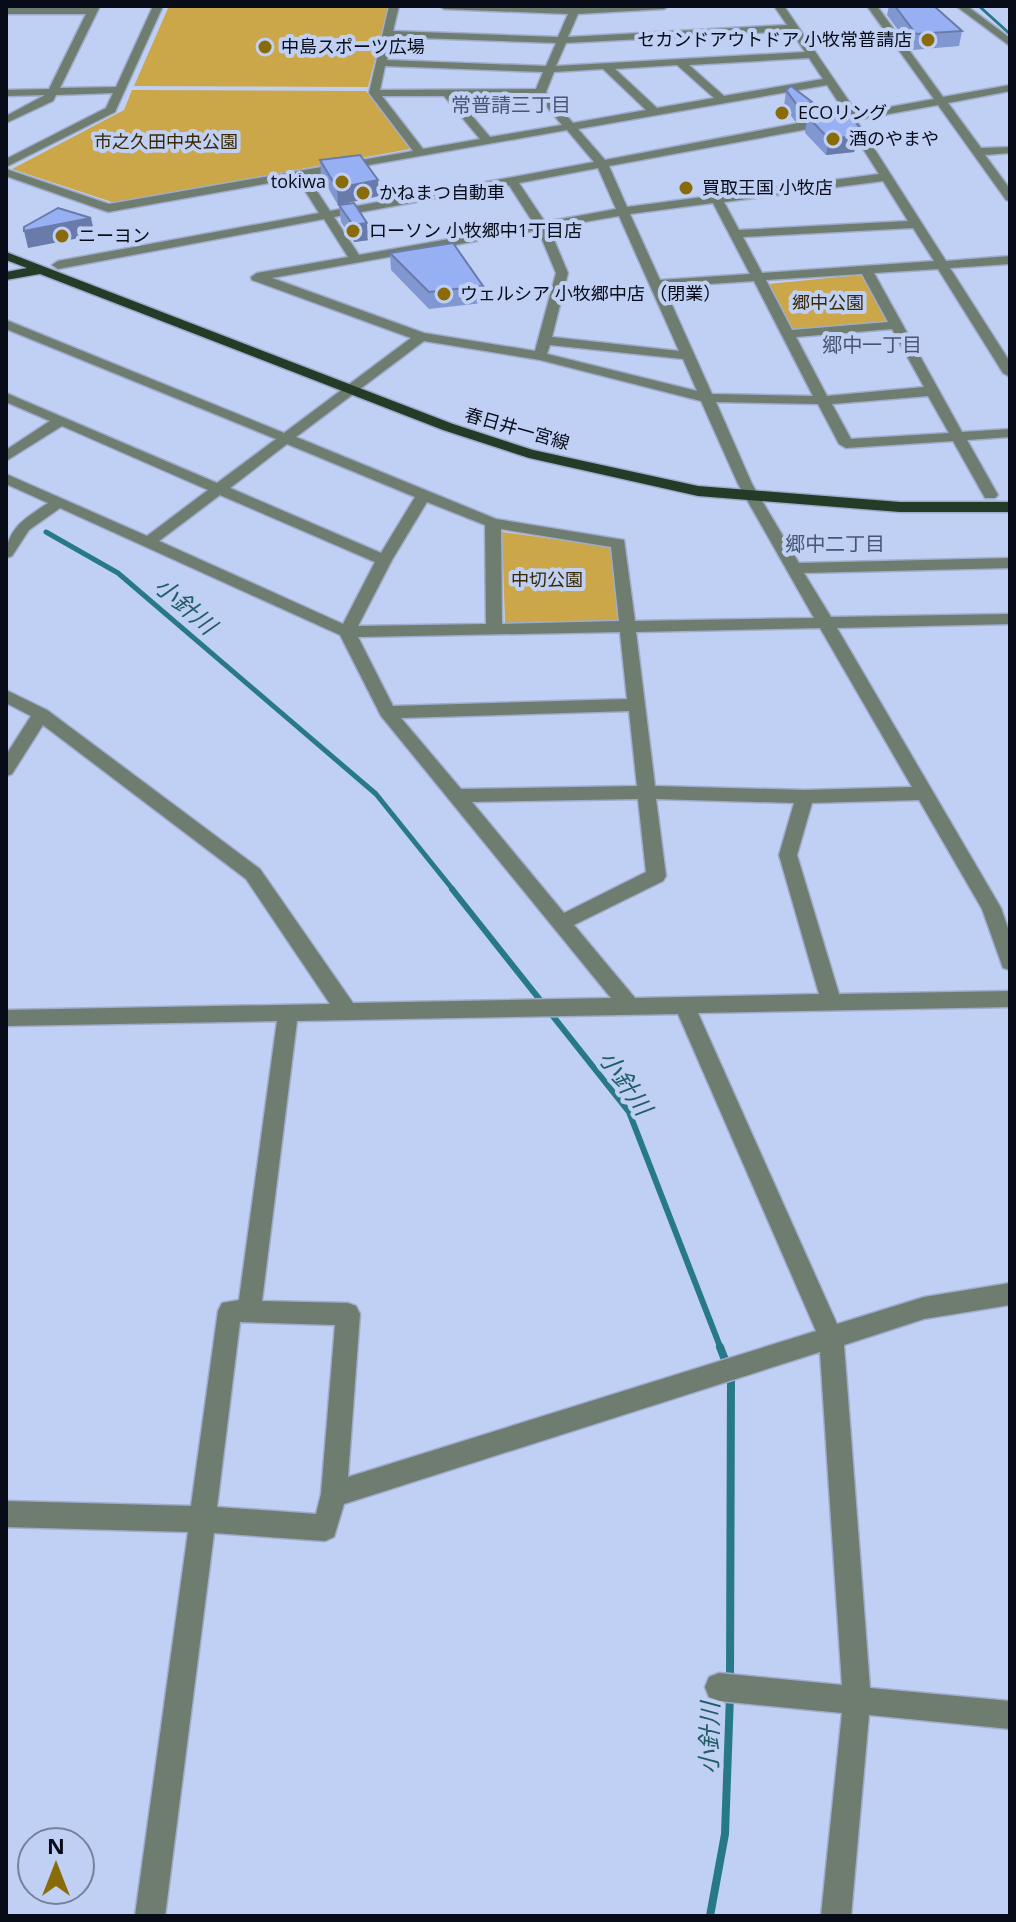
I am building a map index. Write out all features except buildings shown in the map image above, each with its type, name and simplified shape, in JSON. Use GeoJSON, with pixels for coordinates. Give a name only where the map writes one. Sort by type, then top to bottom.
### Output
{"type":"FeatureCollection","features":[{"type":"Feature","properties":{"kind":"main road","name":"春日井一宮線"},"geometry":{"type":"LineString","coordinates":[[6,245],[529,454],[628,478],[900,507],[1010,507]]}},
{"type":"Feature","properties":{"kind":"main road","name":"春日井一宮線"},"geometry":{"type":"LineString","coordinates":[[6,256],[358,386]]}},
{"type":"Feature","properties":{"kind":"main road"},"geometry":{"type":"LineString","coordinates":[[6,276],[58,265]]}},
{"type":"Feature","properties":{"kind":"main road","name":"春日井一宮線"},"geometry":{"type":"LineString","coordinates":[[748,490],[897,495],[1010,494]]}},
{"type":"Feature","properties":{"kind":"street"},"geometry":{"type":"LineString","coordinates":[[6,164],[111,110],[158,6]]}},
{"type":"Feature","properties":{"kind":"street"},"geometry":{"type":"LineString","coordinates":[[374,93],[394,6]]}},
{"type":"Feature","properties":{"kind":"street"},"geometry":{"type":"LineString","coordinates":[[444,6],[574,11],[664,6]]}},
{"type":"Feature","properties":{"kind":"street"},"geometry":{"type":"LineString","coordinates":[[779,6],[1010,373]]}},
{"type":"Feature","properties":{"kind":"street"},"geometry":{"type":"LineString","coordinates":[[872,6],[1010,197]]}},
{"type":"Feature","properties":{"kind":"street"},"geometry":{"type":"LineString","coordinates":[[961,6],[1010,43]]}},
{"type":"Feature","properties":{"kind":"street"},"geometry":{"type":"LineString","coordinates":[[6,11],[94,9],[49,99],[6,120]]}},
{"type":"Feature","properties":{"kind":"street"},"geometry":{"type":"LineString","coordinates":[[989,10],[1010,30]]}},
{"type":"Feature","properties":{"kind":"street"},"geometry":{"type":"LineString","coordinates":[[540,92],[574,11]]}},
{"type":"Feature","properties":{"kind":"street"},"geometry":{"type":"LineString","coordinates":[[387,34],[563,40],[794,28]]}},
{"type":"Feature","properties":{"kind":"street"},"geometry":{"type":"LineString","coordinates":[[381,63],[550,69],[811,55]]}},
{"type":"Feature","properties":{"kind":"street"},"geometry":{"type":"LineString","coordinates":[[680,62],[722,100]]}},
{"type":"Feature","properties":{"kind":"street"},"geometry":{"type":"LineString","coordinates":[[606,66],[654,111]]}},
{"type":"Feature","properties":{"kind":"street"},"geometry":{"type":"LineString","coordinates":[[6,172],[108,208],[829,81]]}},
{"type":"Feature","properties":{"kind":"street"},"geometry":{"type":"LineString","coordinates":[[58,265],[1010,88]]}},
{"type":"Feature","properties":{"kind":"street"},"geometry":{"type":"LineString","coordinates":[[6,93],[122,90]]}},
{"type":"Feature","properties":{"kind":"street"},"geometry":{"type":"LineString","coordinates":[[374,93],[540,92]]}},
{"type":"Feature","properties":{"kind":"street"},"geometry":{"type":"LineString","coordinates":[[540,92],[602,164],[748,490],[991,908],[1010,962]]}},
{"type":"Feature","properties":{"kind":"street"},"geometry":{"type":"LineString","coordinates":[[374,93],[420,153]]}},
{"type":"Feature","properties":{"kind":"street"},"geometry":{"type":"LineString","coordinates":[[447,93],[487,141]]}},
{"type":"Feature","properties":{"kind":"street"},"geometry":{"type":"LineString","coordinates":[[977,152],[1010,150]]}},
{"type":"Feature","properties":{"kind":"street"},"geometry":{"type":"LineString","coordinates":[[300,174],[355,258]]}},
{"type":"Feature","properties":{"kind":"street"},"geometry":{"type":"LineString","coordinates":[[886,177],[624,211],[257,277],[421,337],[540,356],[707,398],[824,400],[932,391]]}},
{"type":"Feature","properties":{"kind":"street"},"geometry":{"type":"LineString","coordinates":[[512,181],[542,226],[562,273],[540,356]]}},
{"type":"Feature","properties":{"kind":"street"},"geometry":{"type":"LineString","coordinates":[[717,200],[846,444],[957,434],[1010,433]]}},
{"type":"Feature","properties":{"kind":"street"},"geometry":{"type":"LineString","coordinates":[[737,234],[916,224]]}},
{"type":"Feature","properties":{"kind":"street"},"geometry":{"type":"LineString","coordinates":[[657,284],[1010,260]]}},
{"type":"Feature","properties":{"kind":"street"},"geometry":{"type":"LineString","coordinates":[[866,270],[990,495]]}},
{"type":"Feature","properties":{"kind":"street"},"geometry":{"type":"LineString","coordinates":[[6,324],[493,523],[618,543],[649,792],[656,876],[561,923]]}},
{"type":"Feature","properties":{"kind":"street"},"geometry":{"type":"LineString","coordinates":[[789,334],[896,325]]}},
{"type":"Feature","properties":{"kind":"street"},"geometry":{"type":"LineString","coordinates":[[148,542],[421,337]]}},
{"type":"Feature","properties":{"kind":"street"},"geometry":{"type":"LineString","coordinates":[[544,340],[688,356]]}},
{"type":"Feature","properties":{"kind":"street"},"geometry":{"type":"LineString","coordinates":[[6,397],[384,560]]}},
{"type":"Feature","properties":{"kind":"street"},"geometry":{"type":"LineString","coordinates":[[6,457],[60,421]]}},
{"type":"Feature","properties":{"kind":"street"},"geometry":{"type":"LineString","coordinates":[[6,478],[347,632],[1010,619]]}},
{"type":"Feature","properties":{"kind":"street"},"geometry":{"type":"LineString","coordinates":[[347,632],[384,560],[423,496]]}},
{"type":"Feature","properties":{"kind":"street"},"geometry":{"type":"LineString","coordinates":[[6,553],[23,527],[59,502]]}},
{"type":"Feature","properties":{"kind":"street"},"geometry":{"type":"LineString","coordinates":[[493,523],[494,629]]}},
{"type":"Feature","properties":{"kind":"street"},"geometry":{"type":"LineString","coordinates":[[795,568],[1010,563]]}},
{"type":"Feature","properties":{"kind":"street"},"geometry":{"type":"LineString","coordinates":[[347,632],[387,712],[629,1005]]}},
{"type":"Feature","properties":{"kind":"street"},"geometry":{"type":"LineString","coordinates":[[6,696],[41,714],[253,874],[348,1013]]}},
{"type":"Feature","properties":{"kind":"street"},"geometry":{"type":"LineString","coordinates":[[387,712],[638,705]]}},
{"type":"Feature","properties":{"kind":"street"},"geometry":{"type":"LineString","coordinates":[[6,770],[41,714]]}},
{"type":"Feature","properties":{"kind":"street"},"geometry":{"type":"LineString","coordinates":[[457,796],[649,792],[805,797],[925,793]]}},
{"type":"Feature","properties":{"kind":"street"},"geometry":{"type":"LineString","coordinates":[[805,797],[788,855],[831,1000]]}},
{"type":"Feature","properties":{"kind":"street"},"geometry":{"type":"LineString","coordinates":[[6,1018],[1010,999]]}},
{"type":"Feature","properties":{"kind":"street"},"geometry":{"type":"LineString","coordinates":[[684,1005],[831,1337],[857,1699],[836,1916]]}},
{"type":"Feature","properties":{"kind":"street"},"geometry":{"type":"LineString","coordinates":[[249,1311],[288,1013]]}},
{"type":"Feature","properties":{"kind":"street"},"geometry":{"type":"LineString","coordinates":[[334,1494],[924,1308],[1010,1294]]}},
{"type":"Feature","properties":{"kind":"street"},"geometry":{"type":"LineString","coordinates":[[6,1514],[205,1519],[325,1528],[334,1494],[348,1314],[230,1311],[205,1519],[150,1916]]}},
{"type":"Feature","properties":{"kind":"street"},"geometry":{"type":"LineString","coordinates":[[719,1687],[1010,1715]]}},
{"type":"Feature","properties":{"kind":"green space","name":"中島スポーツ広場"},"geometry":{"type":"Polygon","coordinates":[[[169,6],[388,8],[368,87],[134,86],[169,6]]]}},
{"type":"Feature","properties":{"kind":"green space","name":"市之久田中央公園"},"geometry":{"type":"Polygon","coordinates":[[[132,90],[366,91],[410,149],[115,203],[12,169],[124,110],[132,90]]]}},
{"type":"Feature","properties":{"kind":"green space","name":"郷中公園"},"geometry":{"type":"Polygon","coordinates":[[[864,277],[888,322],[797,330],[792,328],[768,284],[864,277]]]}},
{"type":"Feature","properties":{"kind":"green space","name":"中切公園"},"geometry":{"type":"Polygon","coordinates":[[[502,532],[611,547],[618,620],[505,623],[502,532]]]}},
{"type":"Feature","properties":{"kind":"waterway"},"geometry":{"type":"LineString","coordinates":[[979,6],[1010,34]]}},
{"type":"Feature","properties":{"kind":"waterway","name":"小針川"},"geometry":{"type":"LineString","coordinates":[[46,532],[118,573],[376,794],[454,891]]}},
{"type":"Feature","properties":{"kind":"waterway","name":"小針川"},"geometry":{"type":"LineString","coordinates":[[452,889],[629,1112],[721,1349]]}},
{"type":"Feature","properties":{"kind":"waterway","name":"小針川"},"geometry":{"type":"LineString","coordinates":[[720,1347],[727,1365]]}},
{"type":"Feature","properties":{"kind":"waterway","name":"小針川"},"geometry":{"type":"LineString","coordinates":[[730,1680],[731,1375]]}},
{"type":"Feature","properties":{"kind":"waterway","name":"小針川"},"geometry":{"type":"LineString","coordinates":[[710,1916],[725,1834],[730,1695]]}},
{"type":"Feature","properties":{"kind":"place","name":"セカンドアウトドア 小牧常普請店"},"geometry":{"type":"Point","coordinates":[928,40]}},
{"type":"Feature","properties":{"kind":"place","name":"中島スポーツ広場"},"geometry":{"type":"Point","coordinates":[265,47]}},
{"type":"Feature","properties":{"kind":"place","name":"ECOリング"},"geometry":{"type":"Point","coordinates":[782,113]}},
{"type":"Feature","properties":{"kind":"place","name":"酒のやまや"},"geometry":{"type":"Point","coordinates":[833,139]}},
{"type":"Feature","properties":{"kind":"place","name":"tokiwa"},"geometry":{"type":"Point","coordinates":[342,182]}},
{"type":"Feature","properties":{"kind":"place","name":"買取王国 小牧店"},"geometry":{"type":"Point","coordinates":[686,188]}},
{"type":"Feature","properties":{"kind":"place","name":"かねまつ自動車"},"geometry":{"type":"Point","coordinates":[363,193]}},
{"type":"Feature","properties":{"kind":"place","name":"ローソン 小牧郷中1丁目店"},"geometry":{"type":"Point","coordinates":[353,231]}},
{"type":"Feature","properties":{"kind":"place","name":"ニーヨン"},"geometry":{"type":"Point","coordinates":[62,236]}},
{"type":"Feature","properties":{"kind":"place","name":"ウェルシア 小牧郷中店 （閉業）"},"geometry":{"type":"Point","coordinates":[444,294]}},
{"type":"Feature","properties":{"kind":"district","name":"常普請三丁目"},"geometry":{"type":"Point","coordinates":[511,105]}},
{"type":"Feature","properties":{"kind":"district","name":"郷中一丁目"},"geometry":{"type":"Point","coordinates":[872,345]}},
{"type":"Feature","properties":{"kind":"district","name":"郷中二丁目"},"geometry":{"type":"Point","coordinates":[835,544]}}]}
